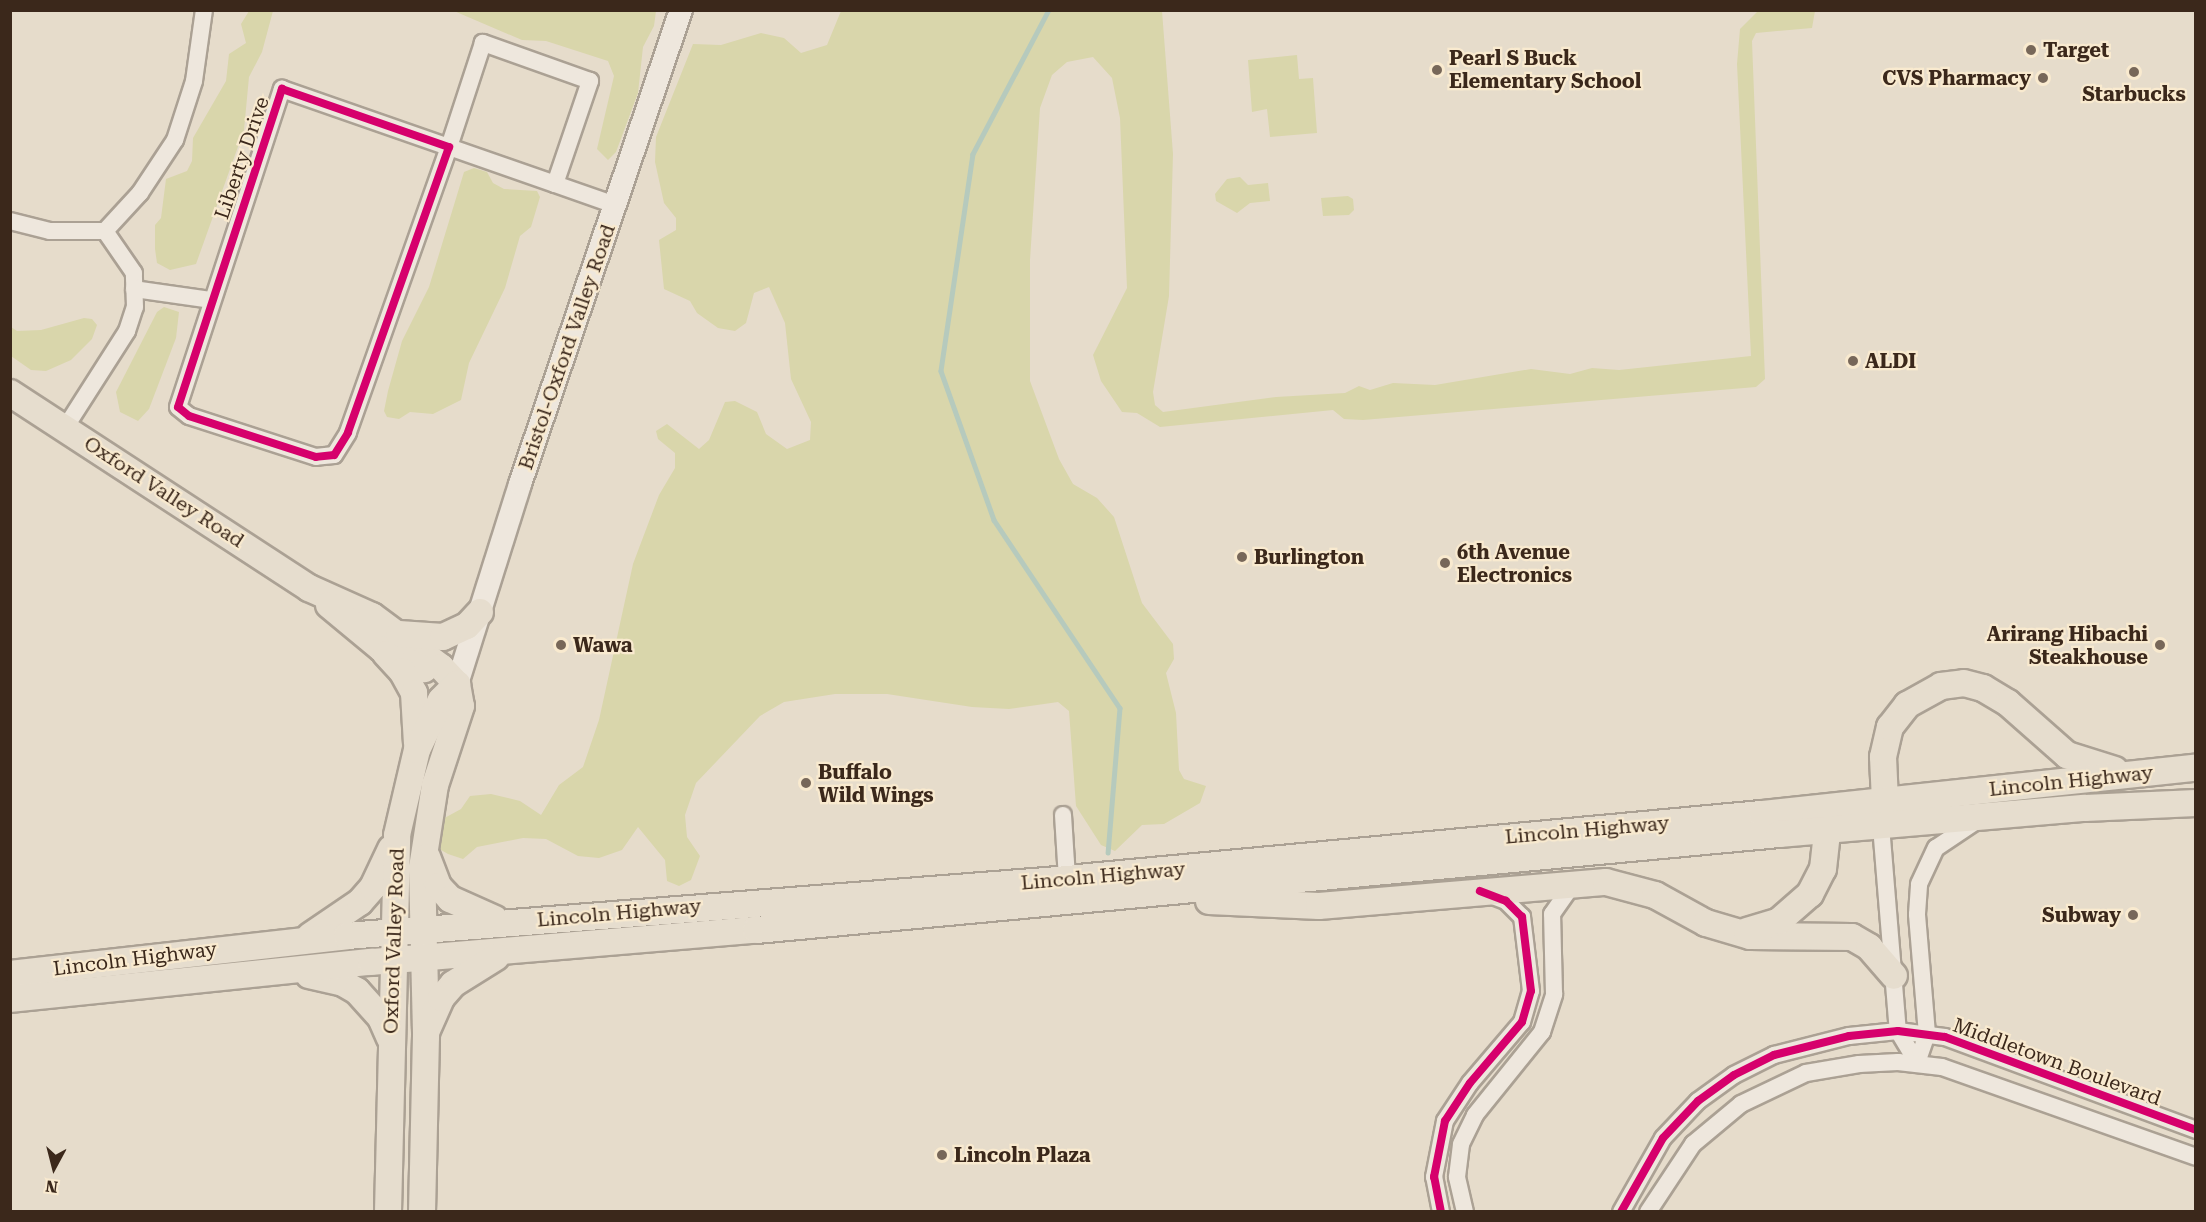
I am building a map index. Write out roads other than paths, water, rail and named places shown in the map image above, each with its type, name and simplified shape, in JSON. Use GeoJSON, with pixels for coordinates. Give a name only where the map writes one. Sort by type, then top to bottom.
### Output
{"type":"FeatureCollection","features":[{"type":"Feature","properties":{"kind":"main road","name":"Bristol-Oxford Valley Road"},"geometry":{"type":"LineString","coordinates":[[457,684],[681,10]]}},
{"type":"Feature","properties":{"kind":"main road","name":"Oxford Valley Road"},"geometry":{"type":"LineString","coordinates":[[11,394],[316,592],[372,616],[391,641],[457,684],[460,706],[435,785],[425,838],[422,958],[426,1036],[422,1212]]}},
{"type":"Feature","properties":{"kind":"main road"},"geometry":{"type":"LineString","coordinates":[[417,750],[414,693],[391,641],[443,637],[467,626],[480,612]]}},
{"type":"Feature","properties":{"kind":"main road","name":"Oxford Valley Road"},"geometry":{"type":"LineString","coordinates":[[388,1212],[397,835],[417,750],[441,700],[457,684]]}},
{"type":"Feature","properties":{"kind":"main road"},"geometry":{"type":"LineString","coordinates":[[1883,813],[1883,757],[1890,727],[1918,696],[1953,684],[1974,685],[1993,693],[2055,747],[2079,761],[2145,774]]}},
{"type":"Feature","properties":{"kind":"main road","name":"Lincoln Highway"},"geometry":{"type":"LineString","coordinates":[[10,999],[393,960],[509,951],[1111,886],[1828,819],[2196,768]]}},
{"type":"Feature","properties":{"kind":"main road","name":"Lincoln Highway"},"geometry":{"type":"LineString","coordinates":[[1883,813],[1987,817],[2196,803]]}},
{"type":"Feature","properties":{"kind":"main road"},"geometry":{"type":"LineString","coordinates":[[1729,930],[1767,927],[1802,904],[1822,869],[1828,819]]}},
{"type":"Feature","properties":{"kind":"main road"},"geometry":{"type":"LineString","coordinates":[[303,940],[360,902],[383,868],[397,835]]}},
{"type":"Feature","properties":{"kind":"main road"},"geometry":{"type":"LineString","coordinates":[[425,838],[430,871],[438,886],[465,908],[507,922]]}},
{"type":"Feature","properties":{"kind":"main road","name":"Lincoln Highway"},"geometry":{"type":"LineString","coordinates":[[10,974],[303,940],[507,922],[1067,879],[1111,886]]}},
{"type":"Feature","properties":{"kind":"main road"},"geometry":{"type":"LineString","coordinates":[[1111,886],[1319,906],[1606,882],[1637,888],[1706,923],[1763,938],[1852,938],[1869,947],[1893,976]]}},
{"type":"Feature","properties":{"kind":"main road"},"geometry":{"type":"LineString","coordinates":[[426,1036],[432,1015],[453,984],[481,963],[509,951]]}},
{"type":"Feature","properties":{"kind":"main road"},"geometry":{"type":"LineString","coordinates":[[282,971],[329,978],[357,991],[381,1018],[391,1043]]}},
{"type":"Feature","properties":{"kind":"street"},"geometry":{"type":"LineString","coordinates":[[10,221],[50,231],[105,231],[140,193],[175,140],[194,81],[204,10]]}},
{"type":"Feature","properties":{"kind":"street"},"geometry":{"type":"LineString","coordinates":[[449,147],[483,43],[590,81],[555,184]]}},
{"type":"Feature","properties":{"kind":"street","name":"Liberty Drive"},"geometry":{"type":"LineString","coordinates":[[449,147],[348,433],[334,455],[316,457],[189,416],[178,407],[282,89],[449,147],[615,205]]}},
{"type":"Feature","properties":{"kind":"street"},"geometry":{"type":"LineString","coordinates":[[65,428],[127,331],[135,307],[134,273],[105,231]]}},
{"type":"Feature","properties":{"kind":"street"},"geometry":{"type":"LineString","coordinates":[[134,289],[212,300]]}},
{"type":"Feature","properties":{"kind":"street"},"geometry":{"type":"LineString","coordinates":[[1883,813],[1898,1031],[1917,1063]]}},
{"type":"Feature","properties":{"kind":"street"},"geometry":{"type":"LineString","coordinates":[[1063,815],[1067,879]]}},
{"type":"Feature","properties":{"kind":"street"},"geometry":{"type":"LineString","coordinates":[[1917,1063],[1927,1034],[1917,914],[1919,884],[1936,848],[1960,828],[1987,817]]}},
{"type":"Feature","properties":{"kind":"street"},"geometry":{"type":"LineString","coordinates":[[1465,1212],[1457,1177],[1461,1144],[1475,1115],[1542,1032],[1554,994],[1552,914],[1574,883]]}},
{"type":"Feature","properties":{"kind":"street"},"geometry":{"type":"LineString","coordinates":[[1441,1212],[1434,1177],[1445,1121],[1470,1083],[1514,1034],[1532,991],[1526,928],[1522,917],[1506,901],[1480,891]]}},
{"type":"Feature","properties":{"kind":"street","name":"Middletown Boulevard"},"geometry":{"type":"LineString","coordinates":[[1621,1212],[1673,1126],[1698,1101],[1734,1075],[1774,1055],[1816,1042],[1898,1031],[1927,1034],[1994,1053],[2196,1130]]}},
{"type":"Feature","properties":{"kind":"street","name":"Middletown Boulevard"},"geometry":{"type":"LineString","coordinates":[[1648,1212],[1693,1144],[1741,1104],[1782,1082],[1835,1066],[1917,1063],[1983,1079],[2196,1157]]}},
{"type":"Feature","properties":{"kind":"waterway"},"geometry":{"type":"LineString","coordinates":[[1049,10],[973,154],[941,371],[994,520],[1120,708],[1108,853]]}},
{"type":"Feature","properties":{"kind":"place","name":"Target"},"geometry":{"type":"Point","coordinates":[2031,50]}},
{"type":"Feature","properties":{"kind":"place","name":"Pearl S Buck Elementary School"},"geometry":{"type":"Point","coordinates":[1437,70]}},
{"type":"Feature","properties":{"kind":"place","name":"Starbucks"},"geometry":{"type":"Point","coordinates":[2134,72]}},
{"type":"Feature","properties":{"kind":"place","name":"CVS Pharmacy"},"geometry":{"type":"Point","coordinates":[2043,78]}},
{"type":"Feature","properties":{"kind":"place","name":"ALDI"},"geometry":{"type":"Point","coordinates":[1853,361]}},
{"type":"Feature","properties":{"kind":"place","name":"Burlington"},"geometry":{"type":"Point","coordinates":[1242,557]}},
{"type":"Feature","properties":{"kind":"place","name":"6th Avenue Electronics"},"geometry":{"type":"Point","coordinates":[1445,563]}},
{"type":"Feature","properties":{"kind":"place","name":"Wawa"},"geometry":{"type":"Point","coordinates":[561,645]}},
{"type":"Feature","properties":{"kind":"place","name":"Arirang Hibachi Steakhouse"},"geometry":{"type":"Point","coordinates":[2160,645]}},
{"type":"Feature","properties":{"kind":"place","name":"Buffalo Wild Wings"},"geometry":{"type":"Point","coordinates":[806,783]}},
{"type":"Feature","properties":{"kind":"place","name":"Subway"},"geometry":{"type":"Point","coordinates":[2133,915]}},
{"type":"Feature","properties":{"kind":"place","name":"Lincoln Plaza"},"geometry":{"type":"Point","coordinates":[942,1155]}}]}
